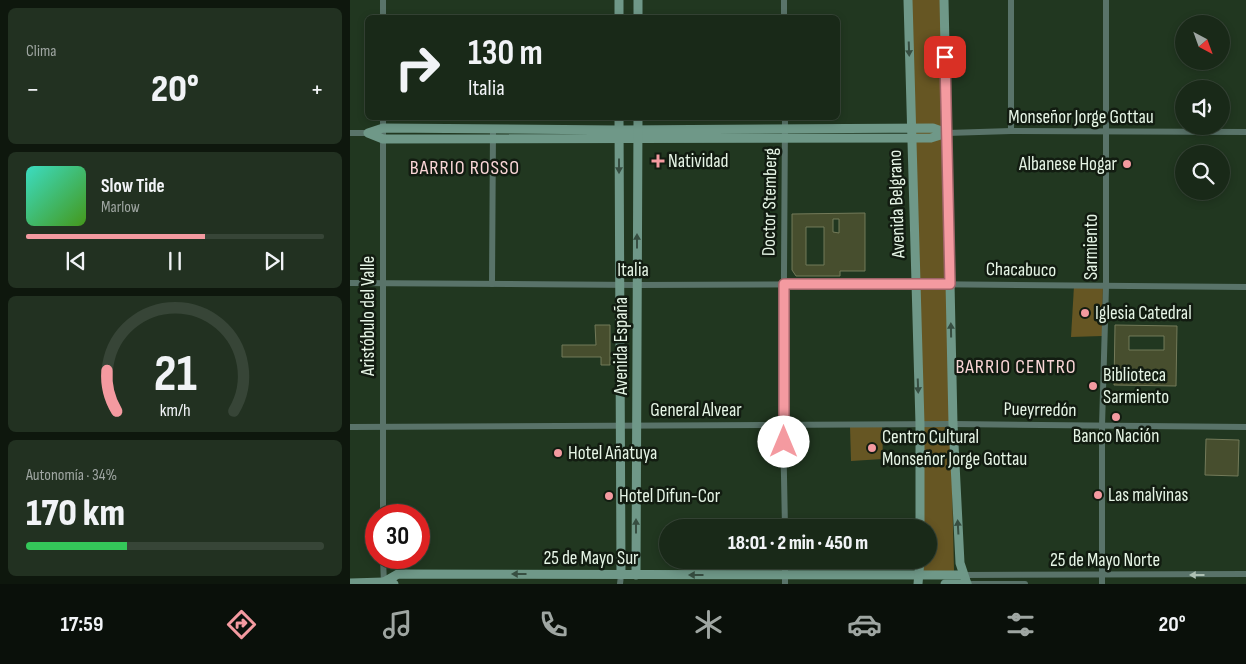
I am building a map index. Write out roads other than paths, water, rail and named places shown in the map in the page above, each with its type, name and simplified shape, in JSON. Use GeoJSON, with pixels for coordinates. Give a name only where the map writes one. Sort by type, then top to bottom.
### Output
{"type":"FeatureCollection","features":[{"type":"Feature","properties":{"kind":"street"},"geometry":{"type":"LineString","coordinates":[[383,0],[383,15]]}},
{"type":"Feature","properties":{"kind":"street"},"geometry":{"type":"LineString","coordinates":[[619,0],[619,15]]}},
{"type":"Feature","properties":{"kind":"street"},"geometry":{"type":"LineString","coordinates":[[638,0],[638,15]]}},
{"type":"Feature","properties":{"kind":"street"},"geometry":{"type":"LineString","coordinates":[[784,0],[784,15]]}},
{"type":"Feature","properties":{"kind":"street","name":"Avenida Belgrano"},"geometry":{"type":"LineString","coordinates":[[908,0],[920,424],[920,519]]}},
{"type":"Feature","properties":{"kind":"street"},"geometry":{"type":"LineString","coordinates":[[944,0],[953,424],[960,563],[966,581],[945,584]]}},
{"type":"Feature","properties":{"kind":"street"},"geometry":{"type":"LineString","coordinates":[[1010,131],[1012,0]]}},
{"type":"Feature","properties":{"kind":"street","name":"Sarmiento"},"geometry":{"type":"LineString","coordinates":[[1102,584],[1102,426],[1106,286],[1106,0]]}},
{"type":"Feature","properties":{"kind":"street","name":"Aristóbulo del Valle"},"geometry":{"type":"LineString","coordinates":[[383,120],[383,504]]}},
{"type":"Feature","properties":{"kind":"street","name":"Avenida España"},"geometry":{"type":"LineString","coordinates":[[619,120],[620,579]]}},
{"type":"Feature","properties":{"kind":"street","name":"Avenida España"},"geometry":{"type":"LineString","coordinates":[[636,579],[638,120]]}},
{"type":"Feature","properties":{"kind":"street","name":"Doctor Stemberg"},"geometry":{"type":"LineString","coordinates":[[785,120],[783,425],[785,519]]}},
{"type":"Feature","properties":{"kind":"street"},"geometry":{"type":"LineString","coordinates":[[368,133],[383,128],[493,128],[619,134]]}},
{"type":"Feature","properties":{"kind":"street"},"geometry":{"type":"LineString","coordinates":[[492,284],[493,128]]}},
{"type":"Feature","properties":{"kind":"street"},"geometry":{"type":"LineString","coordinates":[[350,132],[368,133],[383,139],[493,139],[619,134],[911,133],[933,128],[947,133]]}},
{"type":"Feature","properties":{"kind":"street","name":"Monseñor Jorge Gottau"},"geometry":{"type":"LineString","coordinates":[[947,133],[1010,131],[1246,132]]}},
{"type":"Feature","properties":{"kind":"street","name":"Italia"},"geometry":{"type":"LineString","coordinates":[[350,283],[916,284]]}},
{"type":"Feature","properties":{"kind":"street","name":"Chacabuco"},"geometry":{"type":"LineString","coordinates":[[916,284],[1246,287]]}},
{"type":"Feature","properties":{"kind":"street","name":"General Alvear"},"geometry":{"type":"LineString","coordinates":[[350,427],[953,424]]}},
{"type":"Feature","properties":{"kind":"street","name":"Pueyrredón"},"geometry":{"type":"LineString","coordinates":[[953,424],[1246,427]]}},
{"type":"Feature","properties":{"kind":"street"},"geometry":{"type":"LineString","coordinates":[[383,569],[384,583]]}},
{"type":"Feature","properties":{"kind":"street","name":"25 de Mayo Sur"},"geometry":{"type":"LineString","coordinates":[[384,583],[398,574],[620,579],[966,581]]}},
{"type":"Feature","properties":{"kind":"street","name":"25 de Mayo Norte"},"geometry":{"type":"LineString","coordinates":[[966,581],[1102,576],[1246,574]]}},
{"type":"Feature","properties":{"kind":"street","name":"25 de Mayo Norte"},"geometry":{"type":"LineString","coordinates":[[966,581],[1025,584]]}},
{"type":"Feature","properties":{"kind":"street","name":"25 de Mayo Sur"},"geometry":{"type":"LineString","coordinates":[[350,583],[394,584]]}},
{"type":"Feature","properties":{"kind":"place","name":"Natividad"},"geometry":{"type":"Point","coordinates":[658,161]}},
{"type":"Feature","properties":{"kind":"place","name":"Albanese Hogar"},"geometry":{"type":"Point","coordinates":[1127,164]}},
{"type":"Feature","properties":{"kind":"place","name":"Iglesia Catedral"},"geometry":{"type":"Point","coordinates":[1085,313]}},
{"type":"Feature","properties":{"kind":"place","name":"Biblioteca Sarmiento"},"geometry":{"type":"Point","coordinates":[1093,386]}},
{"type":"Feature","properties":{"kind":"place","name":"Banco Nación"},"geometry":{"type":"Point","coordinates":[1116,417]}},
{"type":"Feature","properties":{"kind":"place","name":"Centro Cultural Monseñor Jorge Gottau"},"geometry":{"type":"Point","coordinates":[872,448]}},
{"type":"Feature","properties":{"kind":"place","name":"Hotel Añatuya"},"geometry":{"type":"Point","coordinates":[558,453]}},
{"type":"Feature","properties":{"kind":"place","name":"Las malvinas"},"geometry":{"type":"Point","coordinates":[1098,495]}},
{"type":"Feature","properties":{"kind":"place","name":"Hotel Difun-Cor"},"geometry":{"type":"Point","coordinates":[609,496]}},
{"type":"Feature","properties":{"kind":"district","name":"BARRIO ROSSO"},"geometry":{"type":"Point","coordinates":[465,168]}},
{"type":"Feature","properties":{"kind":"district","name":"BARRIO CENTRO"},"geometry":{"type":"Point","coordinates":[1016,367]}}]}
